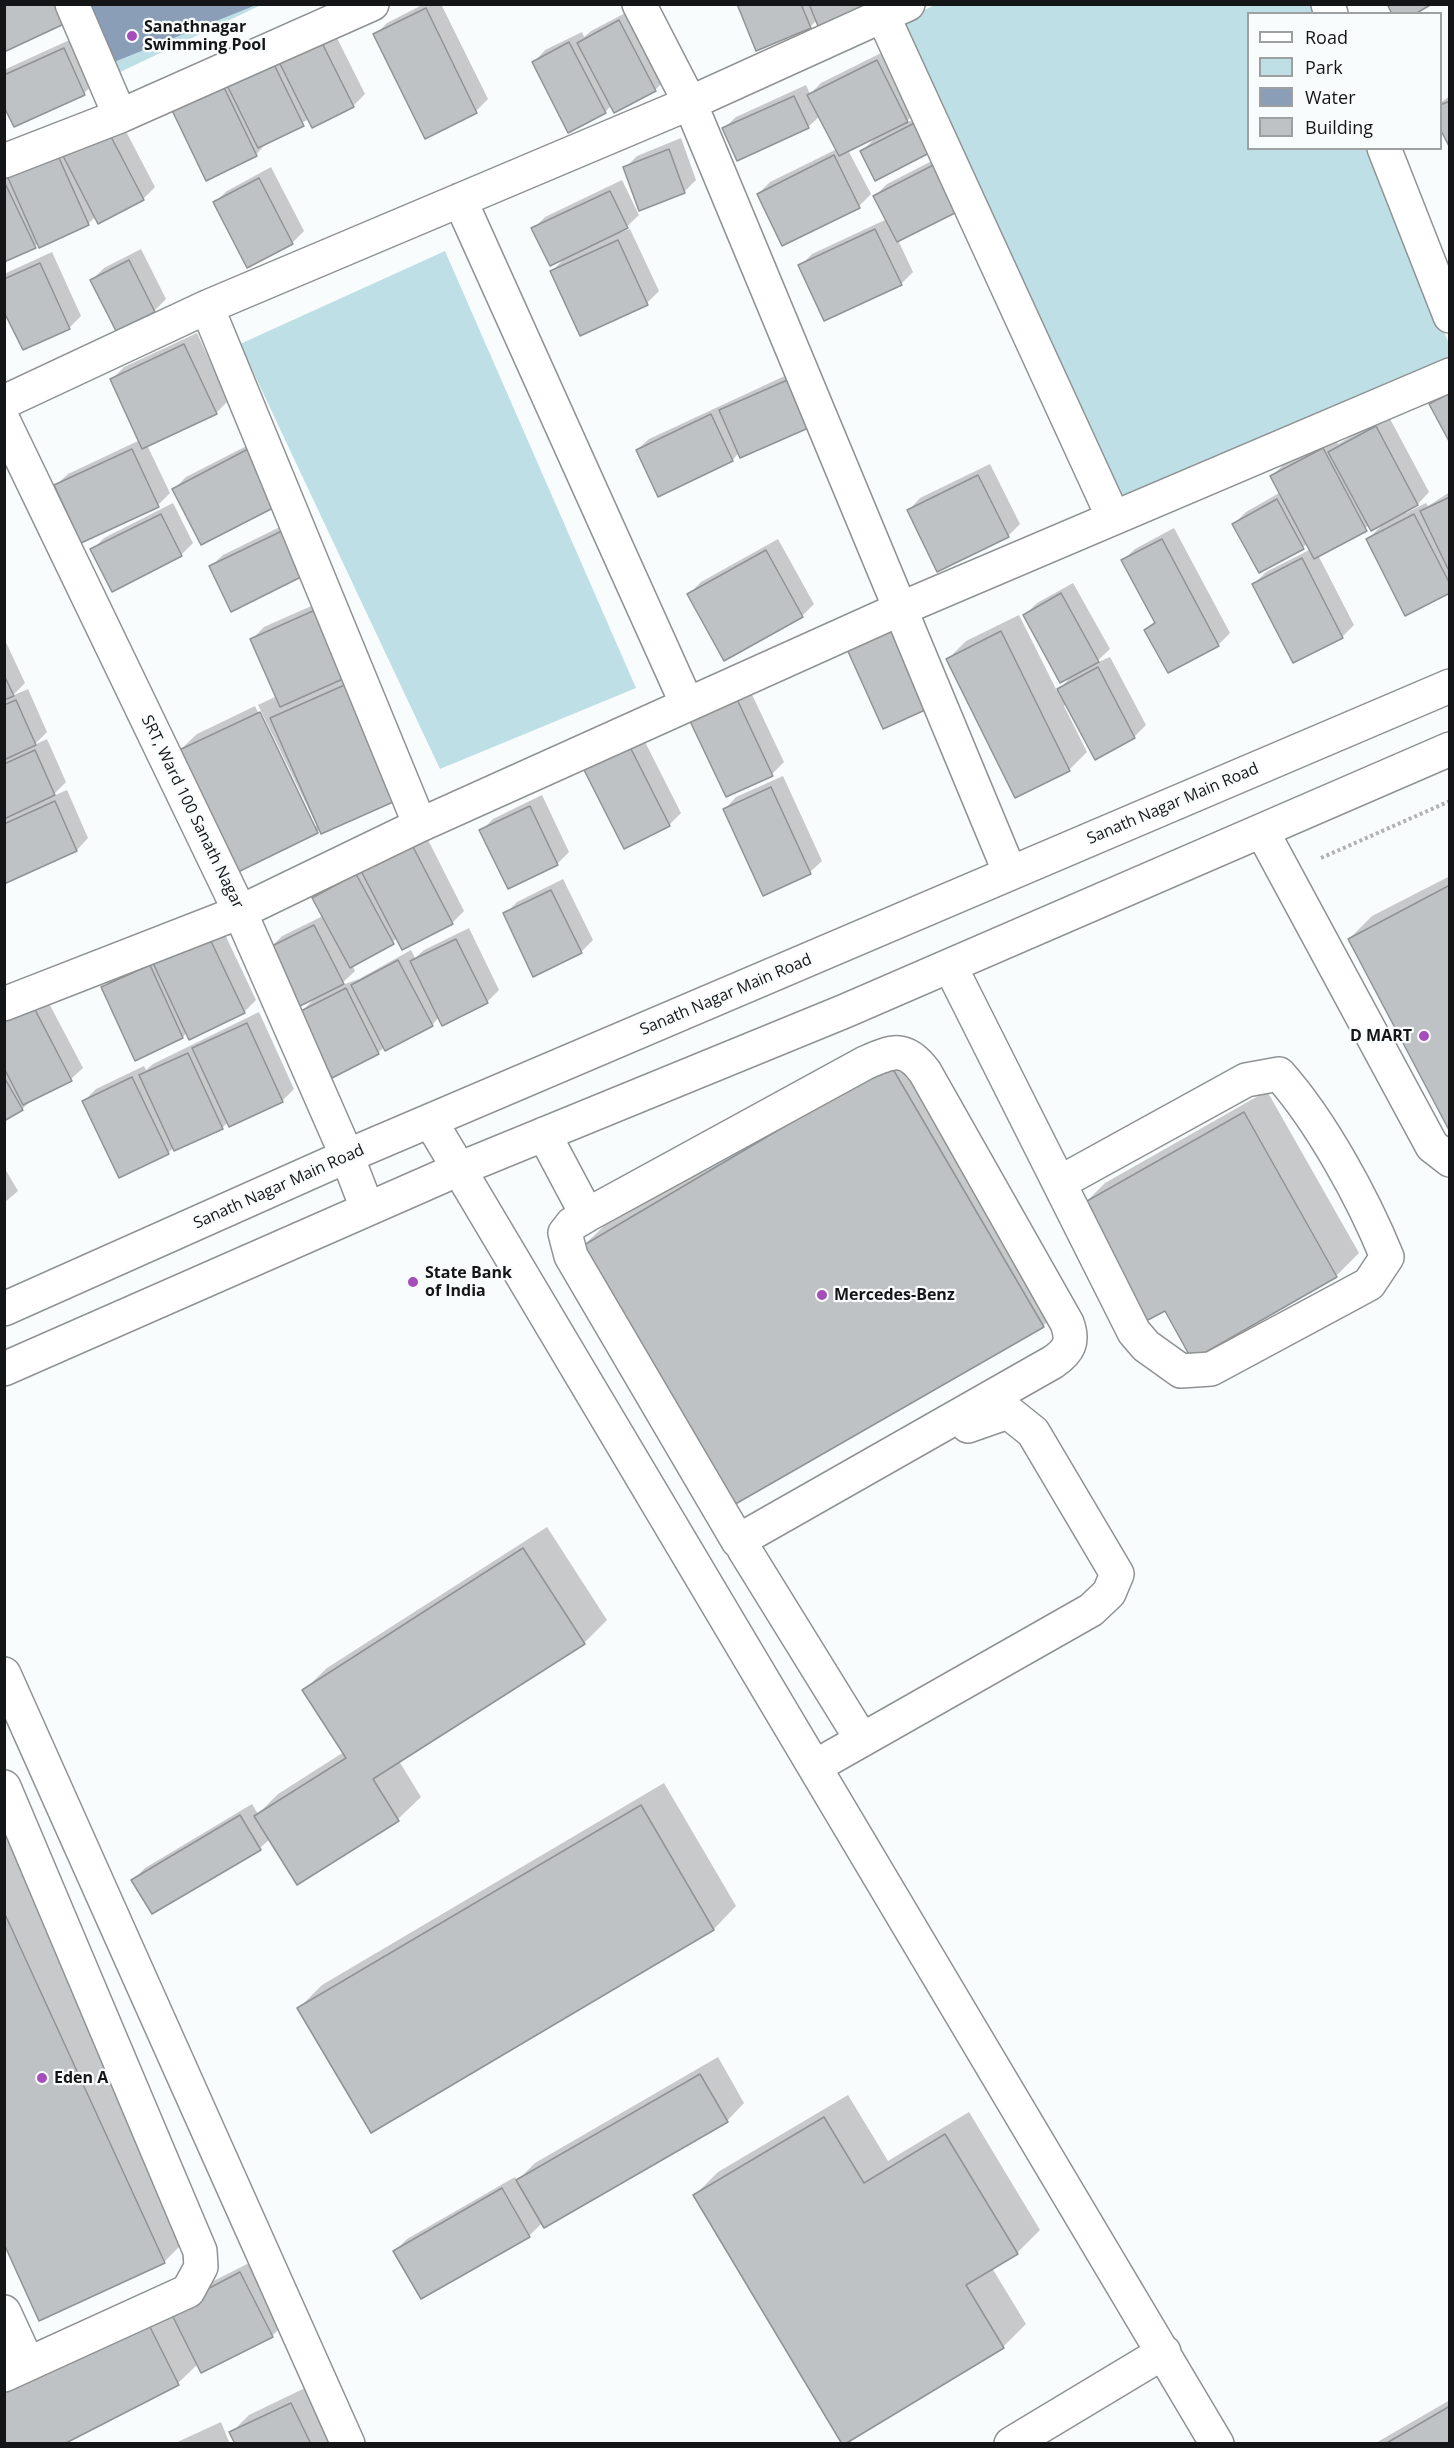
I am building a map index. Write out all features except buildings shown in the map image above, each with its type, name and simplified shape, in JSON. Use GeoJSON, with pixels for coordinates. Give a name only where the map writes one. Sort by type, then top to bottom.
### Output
{"type":"FeatureCollection","features":[{"type":"Feature","properties":{"kind":"street"},"geometry":{"type":"LineString","coordinates":[[72,4],[120,116]]}},
{"type":"Feature","properties":{"kind":"street"},"geometry":{"type":"LineString","coordinates":[[4,161],[120,116],[372,4]]}},
{"type":"Feature","properties":{"kind":"street"},"geometry":{"type":"LineString","coordinates":[[639,4],[690,103],[1010,873]]}},
{"type":"Feature","properties":{"kind":"street"},"geometry":{"type":"LineString","coordinates":[[4,402],[207,308],[690,103],[896,10],[1113,518]]}},
{"type":"Feature","properties":{"kind":"street"},"geometry":{"type":"LineString","coordinates":[[1385,150],[1449,316]]}},
{"type":"Feature","properties":{"kind":"street"},"geometry":{"type":"LineString","coordinates":[[460,200],[687,704]]}},
{"type":"Feature","properties":{"kind":"street"},"geometry":{"type":"LineString","coordinates":[[207,308],[420,825]]}},
{"type":"Feature","properties":{"kind":"street"},"geometry":{"type":"LineString","coordinates":[[4,1004],[240,912],[420,825],[900,609],[1449,375]]}},
{"type":"Feature","properties":{"kind":"street","name":"SRT, Ward 100 Sanath Nagar"},"geometry":{"type":"LineString","coordinates":[[4,422],[240,912],[368,1208]]}},
{"type":"Feature","properties":{"kind":"street","name":"Sanath Nagar Main Road"},"geometry":{"type":"LineString","coordinates":[[4,1309],[347,1156],[1449,686]]}},
{"type":"Feature","properties":{"kind":"street"},"geometry":{"type":"LineString","coordinates":[[4,1369],[368,1208],[950,966],[1449,749]]}},
{"type":"Feature","properties":{"kind":"street"},"geometry":{"type":"LineString","coordinates":[[1262,831],[1287,873],[1432,1146],[1449,1160]]}},
{"type":"Feature","properties":{"kind":"street"},"geometry":{"type":"LineString","coordinates":[[950,966],[1059,1184],[1134,1332],[1146,1346],[1181,1371],[1211,1370],[1369,1284],[1387,1257],[1365,1206],[1300,1097],[1279,1074],[1246,1080],[1059,1184]]}},
{"type":"Feature","properties":{"kind":"street"},"geometry":{"type":"LineString","coordinates":[[698,1569],[741,1545],[1053,1362],[1064,1354],[1070,1345],[1072,1336],[1067,1323],[925,1072],[904,1052],[887,1053],[865,1063],[587,1215],[572,1224],[565,1233],[572,1256],[741,1545],[862,1740]]}},
{"type":"Feature","properties":{"kind":"street"},"geometry":{"type":"LineString","coordinates":[[431,1122],[816,1766],[1217,2444]]}},
{"type":"Feature","properties":{"kind":"street"},"geometry":{"type":"LineString","coordinates":[[544,1134],[587,1215]]}},
{"type":"Feature","properties":{"kind":"street"},"geometry":{"type":"LineString","coordinates":[[741,1545],[977,1421],[1008,1412],[1033,1432],[1117,1574],[1109,1593],[1091,1610],[816,1766]]}},
{"type":"Feature","properties":{"kind":"street"},"geometry":{"type":"LineString","coordinates":[[4,1674],[348,2444]]}},
{"type":"Feature","properties":{"kind":"street"},"geometry":{"type":"LineString","coordinates":[[4,1787],[200,2251],[201,2266],[188,2291],[16,2369],[4,2312]]}},
{"type":"Feature","properties":{"kind":"street"},"geometry":{"type":"LineString","coordinates":[[1011,2444],[1164,2352]]}},
{"type":"Feature","properties":{"kind":"path"},"geometry":{"type":"LineString","coordinates":[[1287,873],[1449,801]]}},
{"type":"Feature","properties":{"kind":"green space"},"geometry":{"type":"Polygon","coordinates":[[[937,4],[1317,5],[1320,12],[1247,12],[1247,150],[1373,150],[1449,344],[1449,361],[1120,502],[896,23],[937,4]]]}},
{"type":"Feature","properties":{"kind":"green space","name":"Sanathnagar Swimming Pool"},"geometry":{"type":"Polygon","coordinates":[[[83,5],[261,5],[114,75],[83,5]]]}},
{"type":"Feature","properties":{"kind":"green space"},"geometry":{"type":"Polygon","coordinates":[[[445,251],[636,688],[440,769],[240,344],[445,251]]]}},
{"type":"Feature","properties":{"kind":"water","name":"Sanathnagar Swimming Pool"},"geometry":{"type":"Polygon","coordinates":[[[72,5],[256,5],[99,68],[72,5]]]}},
{"type":"Feature","properties":{"kind":"place","name":"Sanathnagar Swimming Pool"},"geometry":{"type":"Point","coordinates":[132,36]}},
{"type":"Feature","properties":{"kind":"place","name":"D MART"},"geometry":{"type":"Point","coordinates":[1424,1036]}},
{"type":"Feature","properties":{"kind":"place","name":"State Bank of India"},"geometry":{"type":"Point","coordinates":[413,1282]}},
{"type":"Feature","properties":{"kind":"place","name":"Mercedes-Benz"},"geometry":{"type":"Point","coordinates":[822,1295]}},
{"type":"Feature","properties":{"kind":"place","name":"Eden A"},"geometry":{"type":"Point","coordinates":[42,2078]}}]}
